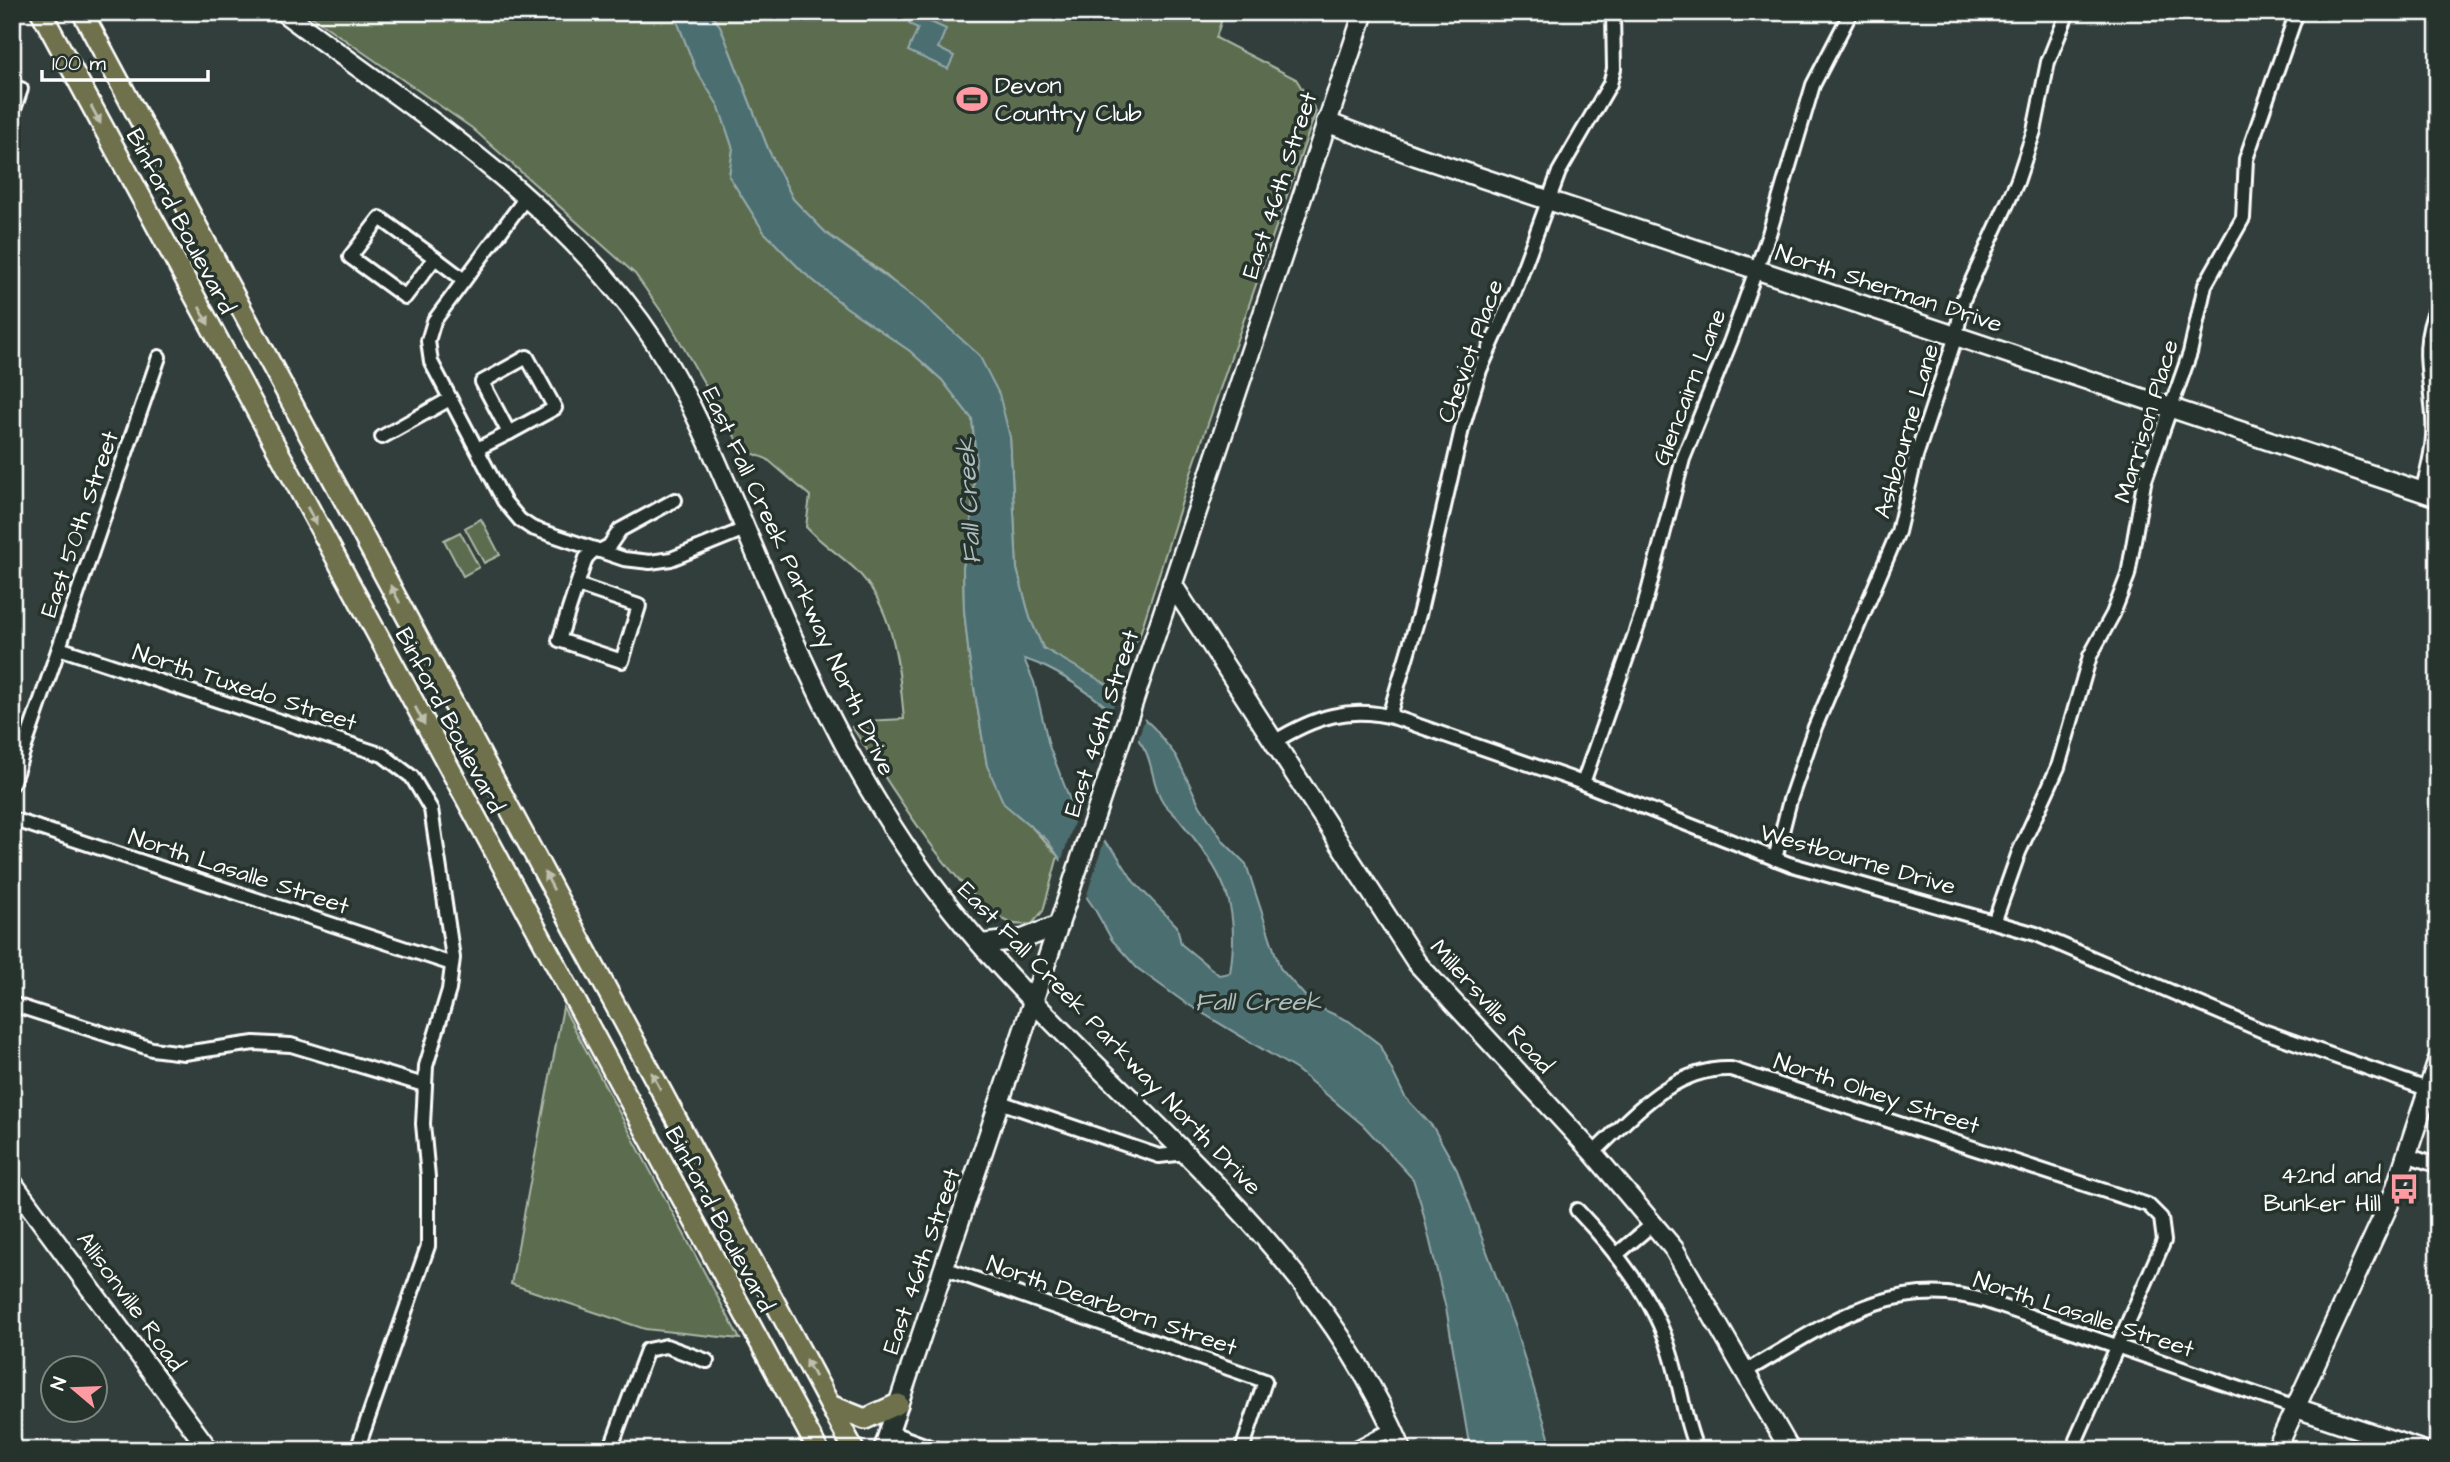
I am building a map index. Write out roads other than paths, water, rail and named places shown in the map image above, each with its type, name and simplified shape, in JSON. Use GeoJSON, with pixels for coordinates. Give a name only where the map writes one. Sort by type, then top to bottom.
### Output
{"type":"FeatureCollection","features":[{"type":"Feature","properties":{"kind":"main road","name":"Binford Boulevard"},"geometry":{"type":"LineString","coordinates":[[41,12],[818,1450]]}},
{"type":"Feature","properties":{"kind":"main road","name":"Binford Boulevard"},"geometry":{"type":"LineString","coordinates":[[82,12],[854,1450]]}},
{"type":"Feature","properties":{"kind":"main road","name":"East Fall Creek Parkway North Drive"},"geometry":{"type":"LineString","coordinates":[[283,12],[527,196],[593,262],[652,338],[698,418],[827,713],[874,802],[936,890],[981,944],[1186,1153],[1261,1234],[1307,1290],[1348,1350],[1402,1450]]}},
{"type":"Feature","properties":{"kind":"main road","name":"East 46th Street"},"geometry":{"type":"LineString","coordinates":[[883,1450],[1364,12]]}},
{"type":"Feature","properties":{"kind":"main road","name":"North Sherman Drive"},"geometry":{"type":"LineString","coordinates":[[1326,122],[1416,156],[2430,494]]}},
{"type":"Feature","properties":{"kind":"main road","name":"Millersville Road"},"geometry":{"type":"LineString","coordinates":[[1172,584],[1417,963],[1654,1223],[1693,1281],[1790,1450]]}},
{"type":"Feature","properties":{"kind":"main road"},"geometry":{"type":"LineString","coordinates":[[981,944],[1023,939],[1062,916]]}},
{"type":"Feature","properties":{"kind":"main road"},"geometry":{"type":"LineString","coordinates":[[2276,1450],[2394,1193],[2438,1060]]}},
{"type":"Feature","properties":{"kind":"main road","name":"Allisonville Road"},"geometry":{"type":"LineString","coordinates":[[12,1182],[209,1450]]}},
{"type":"Feature","properties":{"kind":"main road"},"geometry":{"type":"LineString","coordinates":[[830,1405],[865,1419],[898,1405]]}},
{"type":"Feature","properties":{"kind":"main road"},"geometry":{"type":"LineString","coordinates":[[2296,1408],[2421,1450]]}},
{"type":"Feature","properties":{"kind":"street","name":"Cheviot Place"},"geometry":{"type":"LineString","coordinates":[[1389,716],[1432,566],[1468,404],[1516,291],[1565,158],[1610,85],[1614,69],[1613,12]]}},
{"type":"Feature","properties":{"kind":"street","name":"Glencairn Lane"},"geometry":{"type":"LineString","coordinates":[[1583,783],[1643,611],[1683,459],[1756,269],[1813,85],[1851,12]]}},
{"type":"Feature","properties":{"kind":"street","name":"Ashbourne Lane"},"geometry":{"type":"LineString","coordinates":[[1775,859],[1794,785],[1815,727],[1898,533],[1921,441],[1956,336],[1970,280],[1999,226],[2026,157],[2048,62],[2068,12]]}},
{"type":"Feature","properties":{"kind":"street","name":"Marrison Place"},"geometry":{"type":"LineString","coordinates":[[1994,920],[2016,859],[2061,758],[2090,656],[2113,614],[2128,575],[2144,483],[2190,353],[2205,285],[2243,218],[2246,159],[2297,12]]}},
{"type":"Feature","properties":{"kind":"street"},"geometry":{"type":"LineString","coordinates":[[12,116],[21,89]]}},
{"type":"Feature","properties":{"kind":"street"},"geometry":{"type":"LineString","coordinates":[[527,196],[434,321],[428,341],[430,362],[504,501],[520,520],[536,530],[639,562],[666,560],[745,528]]}},
{"type":"Feature","properties":{"kind":"street"},"geometry":{"type":"LineString","coordinates":[[435,258],[405,297],[350,257],[380,218],[435,258],[464,280]]}},
{"type":"Feature","properties":{"kind":"street"},"geometry":{"type":"LineString","coordinates":[[2430,494],[2433,433],[2426,370],[2426,338],[2438,304]]}},
{"type":"Feature","properties":{"kind":"street","name":"East 50th Street"},"geometry":{"type":"LineString","coordinates":[[12,784],[159,357]]}},
{"type":"Feature","properties":{"kind":"street"},"geometry":{"type":"LineString","coordinates":[[477,449],[509,433],[555,408],[527,357],[482,382],[509,433]]}},
{"type":"Feature","properties":{"kind":"street"},"geometry":{"type":"LineString","coordinates":[[382,437],[450,399]]}},
{"type":"Feature","properties":{"kind":"street"},"geometry":{"type":"LineString","coordinates":[[577,585],[639,606],[622,661],[559,640],[577,585],[586,558],[609,546],[620,530],[675,500]]}},
{"type":"Feature","properties":{"kind":"street","name":"North Tuxedo Street"},"geometry":{"type":"LineString","coordinates":[[59,648],[378,753],[396,763],[412,777],[425,795],[434,818],[452,964]]}},
{"type":"Feature","properties":{"kind":"street","name":"Westbourne Drive"},"geometry":{"type":"LineString","coordinates":[[1274,742],[1305,723],[1334,714],[1359,712],[1389,716],[1583,783],[1775,859],[1848,882],[1994,920],[2076,949],[2273,1034],[2427,1089]]}},
{"type":"Feature","properties":{"kind":"street","name":"North Lasalle Street"},"geometry":{"type":"LineString","coordinates":[[12,819],[452,964]]}},
{"type":"Feature","properties":{"kind":"street"},"geometry":{"type":"LineString","coordinates":[[357,1450],[428,1247],[424,1085],[426,1066],[447,999],[452,964]]}},
{"type":"Feature","properties":{"kind":"street"},"geometry":{"type":"LineString","coordinates":[[12,1004],[152,1049],[184,1053],[254,1043],[291,1045],[424,1085]]}},
{"type":"Feature","properties":{"kind":"street","name":"North Olney Street"},"geometry":{"type":"LineString","coordinates":[[1593,1153],[1677,1080],[1705,1070],[1731,1069],[2140,1200],[2151,1206],[2162,1221],[2165,1233],[2162,1247],[2118,1346]]}},
{"type":"Feature","properties":{"kind":"street"},"geometry":{"type":"LineString","coordinates":[[1000,1102],[1159,1156],[1186,1153]]}},
{"type":"Feature","properties":{"kind":"street"},"geometry":{"type":"LineString","coordinates":[[2407,1155],[2438,1166]]}},
{"type":"Feature","properties":{"kind":"street"},"geometry":{"type":"LineString","coordinates":[[1577,1210],[1616,1255],[1666,1340],[1685,1417],[1697,1450]]}},
{"type":"Feature","properties":{"kind":"street"},"geometry":{"type":"LineString","coordinates":[[1616,1255],[1654,1223]]}},
{"type":"Feature","properties":{"kind":"street","name":"North Dearborn Street"},"geometry":{"type":"LineString","coordinates":[[944,1268],[1265,1381],[1242,1450]]}},
{"type":"Feature","properties":{"kind":"street","name":"North Lasalle Street"},"geometry":{"type":"LineString","coordinates":[[1746,1371],[1858,1308],[1913,1294],[1950,1294],[1976,1298],[2296,1408]]}},
{"type":"Feature","properties":{"kind":"street"},"geometry":{"type":"LineString","coordinates":[[610,1450],[647,1350],[662,1345],[707,1361]]}},
{"type":"Feature","properties":{"kind":"street"},"geometry":{"type":"LineString","coordinates":[[2076,1440],[2118,1346]]}},
{"type":"Feature","properties":{"kind":"street"},"geometry":{"type":"LineString","coordinates":[[1352,1450],[1393,1429]]}},
{"type":"Feature","properties":{"kind":"street"},"geometry":{"type":"LineString","coordinates":[[889,1432],[938,1450]]}},
{"type":"Feature","properties":{"kind":"water","name":"Fall Creek"},"geometry":{"type":"Polygon","coordinates":[[[669,12],[709,12],[720,26],[769,151],[793,199],[826,233],[918,300],[979,355],[999,394],[1010,437],[1017,569],[1030,618],[1043,648],[1110,686],[1154,728],[1176,756],[1200,806],[1224,842],[1246,864],[1280,968],[1313,1005],[1349,1021],[1379,1044],[1405,1097],[1433,1127],[1457,1170],[1515,1328],[1553,1450],[1470,1450],[1447,1313],[1413,1179],[1363,1125],[1297,1070],[1184,1002],[1137,968],[1112,940],[1094,908],[1047,840],[1004,804],[987,766],[964,610],[963,568],[970,533],[976,458],[972,419],[942,380],[910,351],[846,307],[803,272],[764,232],[729,176],[733,149],[719,107],[696,70],[678,23],[669,12]],[[1024,659],[1034,682],[1049,746],[1076,815],[1115,852],[1134,882],[1177,926],[1181,944],[1219,975],[1230,973],[1233,928],[1226,891],[1196,841],[1163,802],[1146,752],[1125,724],[1110,710],[1074,684],[1039,664],[1024,659]]]}},
{"type":"Feature","properties":{"kind":"water"},"geometry":{"type":"Polygon","coordinates":[[[913,14],[946,29],[938,48],[954,56],[948,69],[908,51],[918,28],[909,24],[913,14]]]}},
{"type":"Feature","properties":{"kind":"place","name":"Devon Country Club"},"geometry":{"type":"Point","coordinates":[972,99]}},
{"type":"Feature","properties":{"kind":"place","name":"42nd and Bunker Hill"},"geometry":{"type":"Point","coordinates":[2404,1189]}}]}
